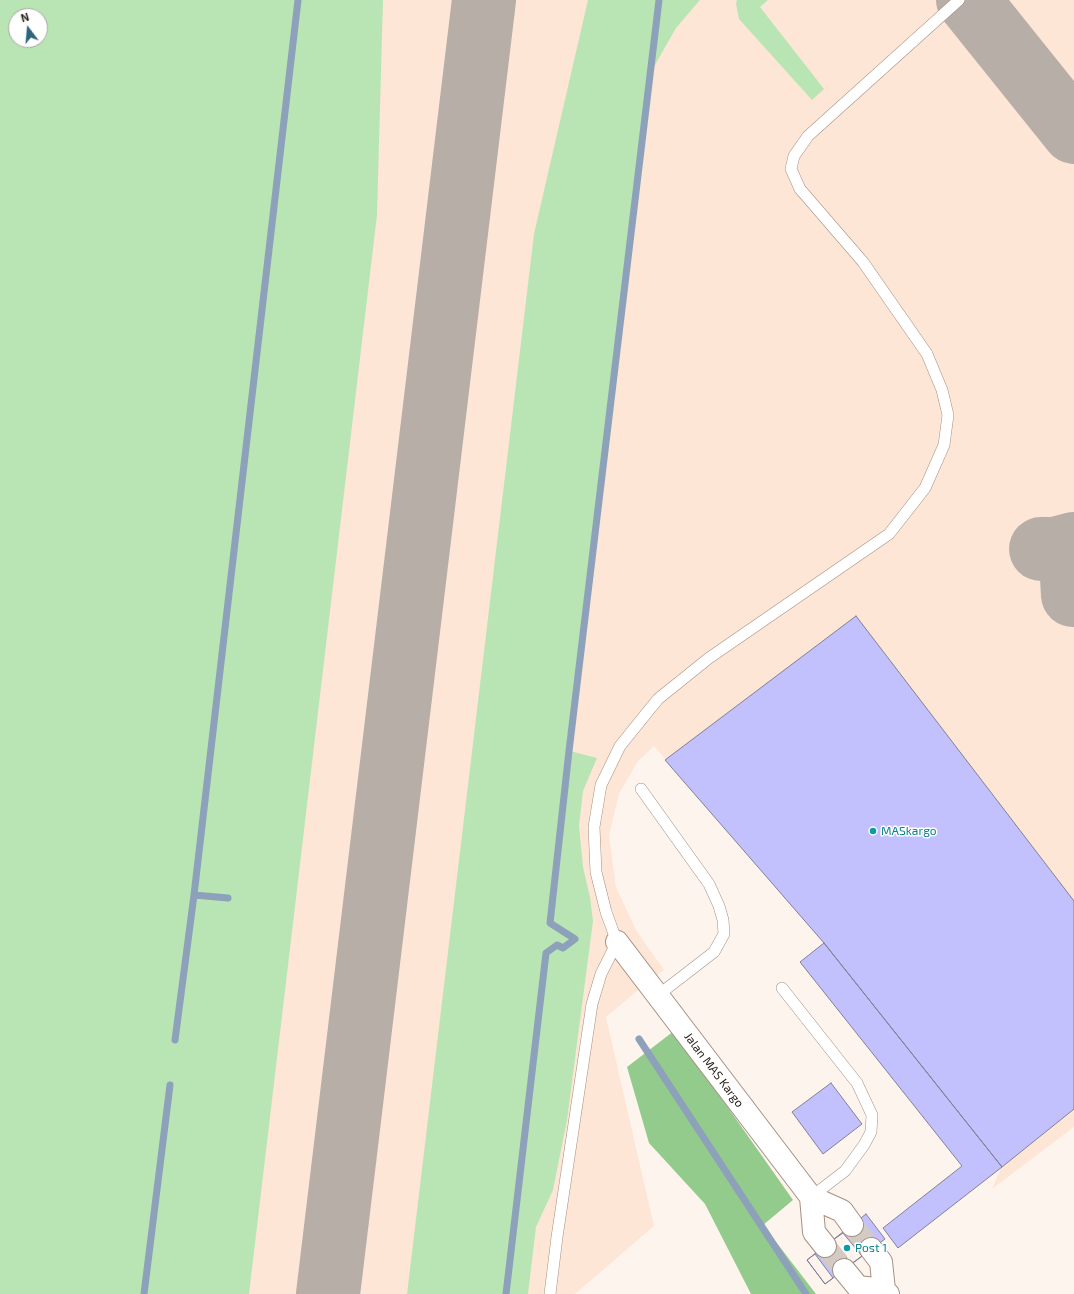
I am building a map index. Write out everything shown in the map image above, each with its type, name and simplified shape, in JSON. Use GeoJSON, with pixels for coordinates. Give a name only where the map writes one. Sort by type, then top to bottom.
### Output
{"type":"FeatureCollection","features":[{"type":"Feature","properties":{"kind":"street","name":"Jalan MAS Kargo"},"geometry":{"type":"LineString","coordinates":[[617,942],[811,1197],[842,1212],[852,1225]]}},
{"type":"Feature","properties":{"kind":"street"},"geometry":{"type":"LineString","coordinates":[[811,1197],[814,1232],[825,1246]]}},
{"type":"Feature","properties":{"kind":"street"},"geometry":{"type":"LineString","coordinates":[[844,1270],[858,1287],[886,1292],[881,1262],[871,1249]]}},
{"type":"Feature","properties":{"kind":"lane"},"geometry":{"type":"LineString","coordinates":[[550,1294],[592,1004],[601,974],[617,942],[606,912],[596,872],[594,827],[601,785],[620,746],[658,699],[709,658],[889,534],[925,488],[944,445],[948,415],[942,390],[927,354],[863,262],[800,188],[791,169],[794,156],[808,136],[959,0]]}},
{"type":"Feature","properties":{"kind":"lane"},"geometry":{"type":"LineString","coordinates":[[641,789],[709,884],[719,906],[723,920],[724,934],[714,952],[657,996]]}},
{"type":"Feature","properties":{"kind":"lane"},"geometry":{"type":"LineString","coordinates":[[782,988],[857,1083],[872,1115],[871,1132],[864,1145],[845,1171],[811,1197]]}},
{"type":"Feature","properties":{"kind":"shaded area"},"geometry":{"type":"Polygon","coordinates":[[[0,0],[1074,0],[1074,1127],[992,1189],[1002,1166],[824,943],[654,746],[638,761],[619,794],[609,835],[616,887],[636,930],[664,970],[606,1017],[654,1226],[575,1294],[0,1294],[0,0]]]}},
{"type":"Feature","properties":{"kind":"green space"},"geometry":{"type":"Polygon","coordinates":[[[0,0],[383,0],[377,215],[249,1294],[0,1294],[0,0]]]}},
{"type":"Feature","properties":{"kind":"green space"},"geometry":{"type":"Polygon","coordinates":[[[588,0],[700,0],[676,28],[651,72],[570,751],[597,758],[583,791],[579,826],[583,867],[590,897],[593,921],[567,1120],[553,1190],[536,1227],[528,1294],[407,1294],[534,234],[588,0]]]}},
{"type":"Feature","properties":{"kind":"green space"},"geometry":{"type":"Polygon","coordinates":[[[737,0],[768,0],[760,7],[824,89],[812,100],[739,19],[736,4],[737,0]]]}},
{"type":"Feature","properties":{"kind":"green space"},"geometry":{"type":"Polygon","coordinates":[[[674,1031],[793,1200],[763,1225],[816,1294],[751,1294],[705,1204],[649,1143],[627,1067],[674,1031]]]}},
{"type":"Feature","properties":{"kind":"building","name":"MASkargo"},"geometry":{"type":"Polygon","coordinates":[[[856,616],[1074,901],[1074,1109],[1002,1167],[824,943],[665,760],[856,616]]]}},
{"type":"Feature","properties":{"kind":"building"},"geometry":{"type":"Polygon","coordinates":[[[824,943],[1002,1167],[898,1248],[883,1228],[962,1166],[800,962],[824,943]]]}},
{"type":"Feature","properties":{"kind":"building"},"geometry":{"type":"Polygon","coordinates":[[[831,1083],[862,1124],[823,1154],[792,1112],[831,1083]]]}},
{"type":"Feature","properties":{"kind":"building"},"geometry":{"type":"Polygon","coordinates":[[[866,1214],[885,1239],[825,1284],[807,1260],[866,1214]]]}},
{"type":"Feature","properties":{"kind":"building","name":"Post 1"},"geometry":{"type":"Polygon","coordinates":[[[843,1233],[862,1256],[851,1264],[833,1240],[843,1233]]]}},
{"type":"Feature","properties":{"kind":"building"},"geometry":{"type":"Polygon","coordinates":[[[815,1254],[833,1278],[825,1284],[807,1260],[815,1254]]]}},
{"type":"Feature","properties":{"kind":"waterway"},"geometry":{"type":"LineString","coordinates":[[175,1040],[194,895],[298,0]]}},
{"type":"Feature","properties":{"kind":"waterway"},"geometry":{"type":"LineString","coordinates":[[506,1294],[546,953],[557,945],[563,948],[575,939],[550,923],[569,751],[659,0]]}},
{"type":"Feature","properties":{"kind":"waterway"},"geometry":{"type":"LineString","coordinates":[[194,895],[228,898]]}},
{"type":"Feature","properties":{"kind":"waterway"},"geometry":{"type":"LineString","coordinates":[[639,1039],[806,1294]]}},
{"type":"Feature","properties":{"kind":"waterway"},"geometry":{"type":"LineString","coordinates":[[144,1294],[170,1085]]}},
{"type":"Feature","properties":{"kind":"taxiway"},"geometry":{"type":"LineString","coordinates":[[328,1294],[484,0]]}},
{"type":"Feature","properties":{"kind":"taxiway"},"geometry":{"type":"LineString","coordinates":[[968,0],[1074,132]]}},
{"type":"Feature","properties":{"kind":"taxiway"},"geometry":{"type":"LineString","coordinates":[[1041,549],[1055,549],[1074,544]]}},
{"type":"Feature","properties":{"kind":"taxiway"},"geometry":{"type":"LineString","coordinates":[[1073,595],[1072,578],[1074,565]]}},
{"type":"Feature","properties":{"kind":"tunnel"},"geometry":{"type":"LineString","coordinates":[[852,1225],[871,1249]]}},
{"type":"Feature","properties":{"kind":"tunnel"},"geometry":{"type":"LineString","coordinates":[[825,1246],[844,1270]]}},
{"type":"Feature","properties":{"kind":"place","name":"MASkargo"},"geometry":{"type":"Point","coordinates":[873,831]}},
{"type":"Feature","properties":{"kind":"place","name":"Post 1"},"geometry":{"type":"Point","coordinates":[847,1248]}}]}
